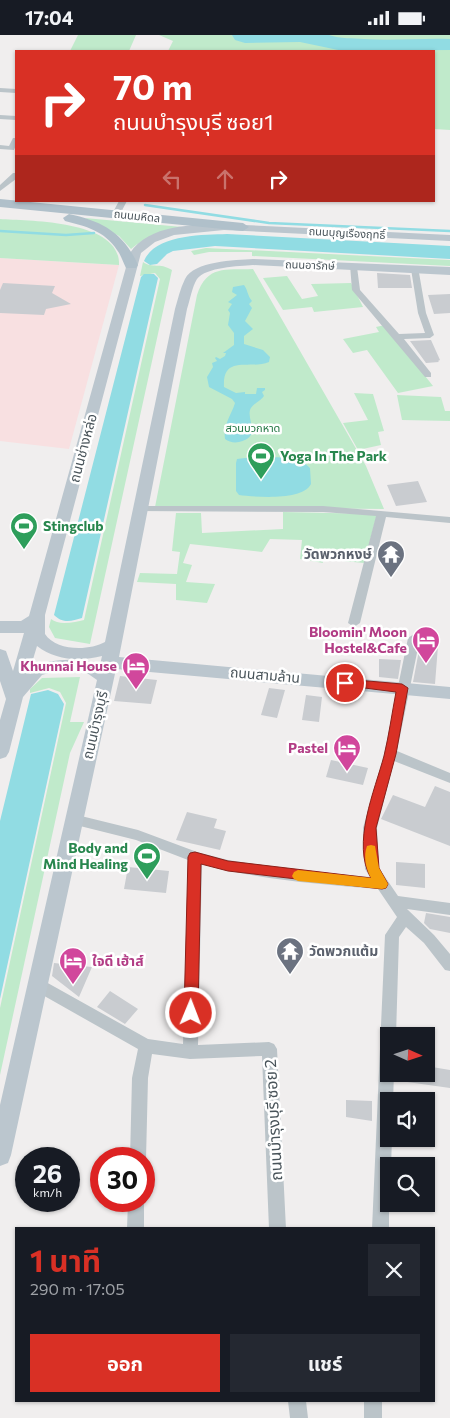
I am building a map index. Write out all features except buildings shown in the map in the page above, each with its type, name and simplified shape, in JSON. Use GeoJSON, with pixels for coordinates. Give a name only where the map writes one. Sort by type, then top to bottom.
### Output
{"type":"FeatureCollection","features":[{"type":"Feature","properties":{"kind":"main road","name":"ถนนมหิดล"},"geometry":{"type":"LineString","coordinates":[[0,203],[243,227]]}},
{"type":"Feature","properties":{"kind":"main road","name":"ถนนมหิดล"},"geometry":{"type":"LineString","coordinates":[[0,211],[81,220],[96,226],[123,245],[132,265]]}},
{"type":"Feature","properties":{"kind":"main road","name":"ถนนบุญเรืองฤทธิ์"},"geometry":{"type":"LineString","coordinates":[[243,227],[450,238]]}},
{"type":"Feature","properties":{"kind":"main road","name":"ถนนช่างหล่อ"},"geometry":{"type":"LineString","coordinates":[[0,753],[137,250],[161,236],[196,228],[243,227]]}},
{"type":"Feature","properties":{"kind":"main road","name":"ถนนอารักษ์"},"geometry":{"type":"LineString","coordinates":[[184,294],[190,279],[198,272],[224,264],[253,262],[450,271]]}},
{"type":"Feature","properties":{"kind":"main road","name":"ถนนบำรุงบุรี"},"geometry":{"type":"LineString","coordinates":[[0,1155],[109,662],[184,294]]}},
{"type":"Feature","properties":{"kind":"main road"},"geometry":{"type":"LineString","coordinates":[[0,627],[24,627],[38,617]]}},
{"type":"Feature","properties":{"kind":"main road"},"geometry":{"type":"LineString","coordinates":[[14,698],[36,671],[52,666],[94,669],[109,662],[99,653],[90,654],[54,649],[42,643],[36,633],[38,617]]}},
{"type":"Feature","properties":{"kind":"main road"},"geometry":{"type":"LineString","coordinates":[[0,655],[14,698]]}},
{"type":"Feature","properties":{"kind":"main road","name":"ถนนสามล้าน"},"geometry":{"type":"LineString","coordinates":[[109,662],[450,693]]}},
{"type":"Feature","properties":{"kind":"street"},"geometry":{"type":"LineString","coordinates":[[0,90],[15,91]]}},
{"type":"Feature","properties":{"kind":"street"},"geometry":{"type":"LineString","coordinates":[[0,117],[15,118]]}},
{"type":"Feature","properties":{"kind":"street"},"geometry":{"type":"LineString","coordinates":[[0,147],[11,148],[15,142]]}},
{"type":"Feature","properties":{"kind":"street"},"geometry":{"type":"LineString","coordinates":[[0,189],[15,176]]}},
{"type":"Feature","properties":{"kind":"street"},"geometry":{"type":"LineString","coordinates":[[116,214],[122,202]]}},
{"type":"Feature","properties":{"kind":"street"},"geometry":{"type":"LineString","coordinates":[[353,267],[356,290],[428,375]]}},
{"type":"Feature","properties":{"kind":"street"},"geometry":{"type":"LineString","coordinates":[[397,337],[430,335],[422,313],[415,269]]}},
{"type":"Feature","properties":{"kind":"street"},"geometry":{"type":"LineString","coordinates":[[140,509],[323,509],[450,519]]}},
{"type":"Feature","properties":{"kind":"street"},"geometry":{"type":"LineString","coordinates":[[354,623],[382,513]]}},
{"type":"Feature","properties":{"kind":"street"},"geometry":{"type":"LineString","coordinates":[[414,638],[402,688],[390,754],[370,828],[372,869],[405,917],[429,939],[450,965]]}},
{"type":"Feature","properties":{"kind":"street"},"geometry":{"type":"LineString","coordinates":[[390,754],[450,778]]}},
{"type":"Feature","properties":{"kind":"street"},"geometry":{"type":"LineString","coordinates":[[73,819],[138,835],[195,857],[228,866],[382,884]]}},
{"type":"Feature","properties":{"kind":"street"},"geometry":{"type":"LineString","coordinates":[[190,1052],[195,857]]}},
{"type":"Feature","properties":{"kind":"street"},"geometry":{"type":"LineString","coordinates":[[394,901],[450,909]]}},
{"type":"Feature","properties":{"kind":"street"},"geometry":{"type":"LineString","coordinates":[[380,1227],[392,935],[405,917]]}},
{"type":"Feature","properties":{"kind":"street","name":"ถนนบำรุงบุรี ซอย 2"},"geometry":{"type":"LineString","coordinates":[[37,984],[146,1046],[190,1052],[269,1049],[278,1227]]}},
{"type":"Feature","properties":{"kind":"street"},"geometry":{"type":"LineString","coordinates":[[138,1147],[140,1077],[146,1046]]}},
{"type":"Feature","properties":{"kind":"street"},"geometry":{"type":"LineString","coordinates":[[136,1212],[136,1227]]}},
{"type":"Feature","properties":{"kind":"street"},"geometry":{"type":"LineString","coordinates":[[297,1402],[299,1418]]}},
{"type":"Feature","properties":{"kind":"street"},"geometry":{"type":"LineString","coordinates":[[373,1402],[373,1418]]}},
{"type":"Feature","properties":{"kind":"shaded area"},"geometry":{"type":"Polygon","coordinates":[[[0,258],[119,265],[69,449],[0,441],[0,258]]]}},
{"type":"Feature","properties":{"kind":"green space"},"geometry":{"type":"Polygon","coordinates":[[[78,35],[136,35],[129,50],[70,50],[78,35]]]}},
{"type":"Feature","properties":{"kind":"green space"},"geometry":{"type":"Polygon","coordinates":[[[159,35],[450,35],[450,130],[435,129],[435,50],[168,50],[173,41],[159,35]]]}},
{"type":"Feature","properties":{"kind":"green space"},"geometry":{"type":"Polygon","coordinates":[[[85,218],[182,227],[155,235],[131,249],[119,236],[85,218]]]}},
{"type":"Feature","properties":{"kind":"green space"},"geometry":{"type":"Polygon","coordinates":[[[0,219],[51,223],[90,231],[105,239],[116,250],[119,265],[0,258],[0,219]]]}},
{"type":"Feature","properties":{"kind":"green space"},"geometry":{"type":"Polygon","coordinates":[[[206,248],[450,260],[450,266],[252,256],[252,252],[209,252],[194,255],[191,251],[206,248]]]}},
{"type":"Feature","properties":{"kind":"green space"},"geometry":{"type":"Polygon","coordinates":[[[143,262],[172,270],[90,644],[55,638],[49,627],[51,619],[63,623],[84,620],[160,279],[155,273],[140,276],[143,262]]]}},
{"type":"Feature","properties":{"kind":"green space","name":"สวนบวกหาด"},"geometry":{"type":"Polygon","coordinates":[[[253,269],[366,466],[384,509],[155,507],[197,295],[201,285],[206,278],[218,271],[253,269]]]}},
{"type":"Feature","properties":{"kind":"green space"},"geometry":{"type":"Polygon","coordinates":[[[287,276],[302,299],[318,296],[311,284],[351,283],[363,307],[314,312],[312,307],[283,310],[263,278],[287,276]]]}},
{"type":"Feature","properties":{"kind":"green space"},"geometry":{"type":"Polygon","coordinates":[[[385,325],[433,386],[398,393],[367,350],[353,353],[343,339],[379,332],[376,327],[385,325]]]}},
{"type":"Feature","properties":{"kind":"green space"},"geometry":{"type":"Polygon","coordinates":[[[354,393],[373,394],[384,431],[378,432],[381,445],[358,450],[343,423],[368,420],[354,393]]]}},
{"type":"Feature","properties":{"kind":"green space"},"geometry":{"type":"Polygon","coordinates":[[[397,395],[441,397],[445,411],[450,411],[450,421],[402,420],[397,395]]]}},
{"type":"Feature","properties":{"kind":"green space"},"geometry":{"type":"Polygon","coordinates":[[[283,512],[377,514],[364,563],[322,559],[323,563],[300,559],[302,540],[270,539],[262,552],[190,544],[183,563],[192,565],[186,582],[215,584],[207,603],[176,600],[176,584],[137,582],[140,573],[177,574],[180,552],[172,551],[176,513],[201,513],[202,533],[283,529],[283,512]]]}},
{"type":"Feature","properties":{"kind":"green space"},"geometry":{"type":"Polygon","coordinates":[[[80,677],[70,722],[84,722],[70,753],[0,1075],[0,1008],[66,703],[60,692],[49,688],[30,693],[30,689],[42,678],[80,677]]]}},
{"type":"Feature","properties":{"kind":"water"},"geometry":{"type":"Polygon","coordinates":[[[232,35],[329,35],[342,38],[375,40],[450,39],[450,50],[338,50],[300,42],[245,43],[235,40],[232,35]]]}},
{"type":"Feature","properties":{"kind":"water"},"geometry":{"type":"Polygon","coordinates":[[[227,234],[450,246],[450,259],[215,246],[173,251],[157,264],[150,265],[144,261],[150,252],[169,241],[193,236],[227,234]]]}},
{"type":"Feature","properties":{"kind":"water"},"geometry":{"type":"Polygon","coordinates":[[[144,274],[154,274],[158,278],[82,618],[64,621],[54,615],[141,277],[144,274]]]}},
{"type":"Feature","properties":{"kind":"water"},"geometry":{"type":"Polygon","coordinates":[[[244,285],[252,301],[249,304],[252,308],[245,321],[253,329],[244,336],[244,344],[263,350],[270,357],[269,362],[239,365],[228,370],[224,387],[236,393],[256,394],[257,388],[265,388],[262,392],[264,396],[250,410],[252,433],[246,440],[233,442],[225,439],[225,434],[226,424],[235,403],[232,399],[209,387],[207,377],[213,367],[212,363],[217,361],[215,358],[220,359],[225,356],[226,353],[223,353],[234,345],[234,333],[228,325],[230,313],[228,310],[232,304],[228,302],[237,295],[232,292],[233,287],[244,285]]]}},
{"type":"Feature","properties":{"kind":"water"},"geometry":{"type":"Polygon","coordinates":[[[280,457],[297,460],[310,468],[311,484],[299,493],[278,497],[239,495],[236,491],[236,463],[237,459],[280,457]]]}},
{"type":"Feature","properties":{"kind":"water"},"geometry":{"type":"Polygon","coordinates":[[[48,690],[58,694],[64,704],[0,999],[0,821],[31,694],[48,690]]]}},
{"type":"Feature","properties":{"kind":"waterway"},"geometry":{"type":"LineString","coordinates":[[145,205],[269,223],[450,231]]}},
{"type":"Feature","properties":{"kind":"waterway"},"geometry":{"type":"LineString","coordinates":[[0,231],[66,235],[94,233]]}},
{"type":"Feature","properties":{"kind":"slow traffic"},"geometry":{"type":"LineString","coordinates":[[298,876],[382,884],[372,869],[371,850]]}},
{"type":"Feature","properties":{"kind":"place","name":"Yoga In The Park"},"geometry":{"type":"Point","coordinates":[261,480]}},
{"type":"Feature","properties":{"kind":"place","name":"Stingclub"},"geometry":{"type":"Point","coordinates":[24,550]}},
{"type":"Feature","properties":{"kind":"place","name":"วัดพวกหงษ์"},"geometry":{"type":"Point","coordinates":[391,578]}},
{"type":"Feature","properties":{"kind":"place","name":"Bloomin' Moon Hostel&Cafe"},"geometry":{"type":"Point","coordinates":[426,664]}},
{"type":"Feature","properties":{"kind":"place","name":"Khunnai House"},"geometry":{"type":"Point","coordinates":[136,690]}},
{"type":"Feature","properties":{"kind":"place","name":"Pastel"},"geometry":{"type":"Point","coordinates":[347,772]}},
{"type":"Feature","properties":{"kind":"place","name":"Body and Mind Healing"},"geometry":{"type":"Point","coordinates":[147,880]}},
{"type":"Feature","properties":{"kind":"place","name":"วัดพวกแต้ม"},"geometry":{"type":"Point","coordinates":[290,975]}},
{"type":"Feature","properties":{"kind":"place","name":"ใจดี เฮ้าส์"},"geometry":{"type":"Point","coordinates":[73,985]}},
{"type":"Feature","properties":{"kind":"route"},"geometry":{"type":"LineString","coordinates":[[191,1013],[195,857],[228,866],[289,875],[382,884],[372,869],[370,828],[390,754],[402,688],[345,683]]}}]}
